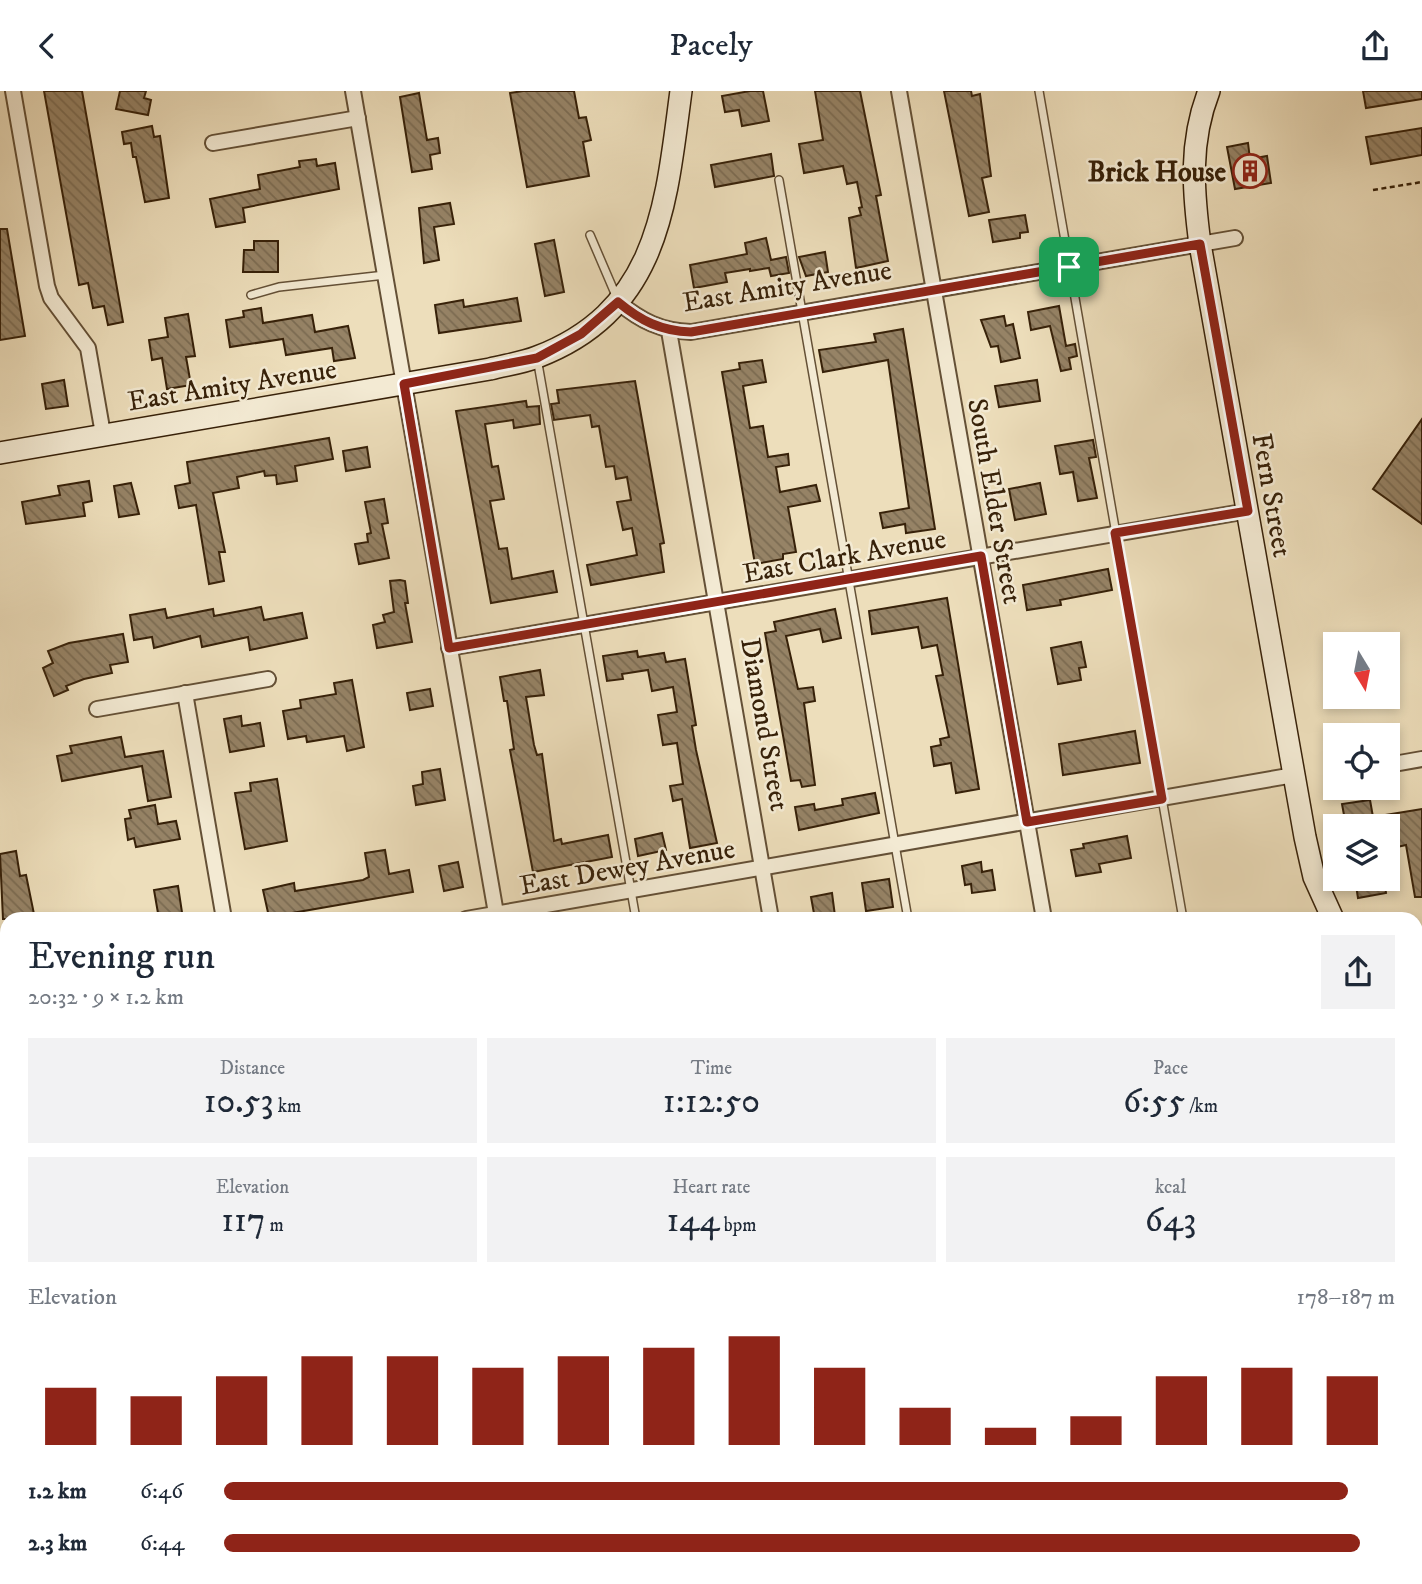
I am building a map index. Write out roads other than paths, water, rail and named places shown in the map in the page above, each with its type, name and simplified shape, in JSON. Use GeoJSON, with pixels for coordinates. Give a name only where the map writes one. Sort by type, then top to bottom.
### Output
{"type":"FeatureCollection","features":[{"type":"Feature","properties":{"kind":"main road"},"geometry":{"type":"LineString","coordinates":[[618,302],[643,266],[666,202],[681,91]]}},
{"type":"Feature","properties":{"kind":"main road","name":"Fern Street"},"geometry":{"type":"LineString","coordinates":[[1209,91],[1200,113],[1192,163],[1200,244],[1294,775],[1314,877],[1326,912]]}},
{"type":"Feature","properties":{"kind":"main road","name":"East Amity Avenue"},"geometry":{"type":"LineString","coordinates":[[0,453],[404,384],[537,358],[581,334],[618,302]]}},
{"type":"Feature","properties":{"kind":"street"},"geometry":{"type":"LineString","coordinates":[[13,91],[47,286],[51,298],[88,348],[103,434]]}},
{"type":"Feature","properties":{"kind":"street"},"geometry":{"type":"LineString","coordinates":[[353,91],[496,912]]}},
{"type":"Feature","properties":{"kind":"street","name":"South Elder Street"},"geometry":{"type":"LineString","coordinates":[[899,91],[1043,912]]}},
{"type":"Feature","properties":{"kind":"street"},"geometry":{"type":"LineString","coordinates":[[213,143],[358,118]]}},
{"type":"Feature","properties":{"kind":"street","name":"East Amity Avenue"},"geometry":{"type":"LineString","coordinates":[[618,302],[638,319],[669,331],[691,332],[1235,238]]}},
{"type":"Feature","properties":{"kind":"street","name":"Diamond Street"},"geometry":{"type":"LineString","coordinates":[[669,331],[770,912]]}},
{"type":"Feature","properties":{"kind":"street","name":"East Clark Avenue"},"geometry":{"type":"LineString","coordinates":[[449,648],[1248,511]]}},
{"type":"Feature","properties":{"kind":"street"},"geometry":{"type":"LineString","coordinates":[[97,709],[268,679]]}},
{"type":"Feature","properties":{"kind":"street"},"geometry":{"type":"LineString","coordinates":[[185,694],[223,912]]}},
{"type":"Feature","properties":{"kind":"street"},"geometry":{"type":"LineString","coordinates":[[1400,763],[1422,759]]}},
{"type":"Feature","properties":{"kind":"street","name":"East Dewey Avenue"},"geometry":{"type":"LineString","coordinates":[[518,912],[1294,775]]}},
{"type":"Feature","properties":{"kind":"lane"},"geometry":{"type":"LineString","coordinates":[[1039,91],[1182,912]]}},
{"type":"Feature","properties":{"kind":"lane"},"geometry":{"type":"LineString","coordinates":[[779,180],[907,912]]}},
{"type":"Feature","properties":{"kind":"lane"},"geometry":{"type":"LineString","coordinates":[[590,235],[618,302]]}},
{"type":"Feature","properties":{"kind":"lane"},"geometry":{"type":"LineString","coordinates":[[251,295],[279,287],[385,275]]}},
{"type":"Feature","properties":{"kind":"lane"},"geometry":{"type":"LineString","coordinates":[[537,358],[635,912]]}},
{"type":"Feature","properties":{"kind":"place","name":"Brick House"},"geometry":{"type":"Point","coordinates":[1250,171]}}]}
